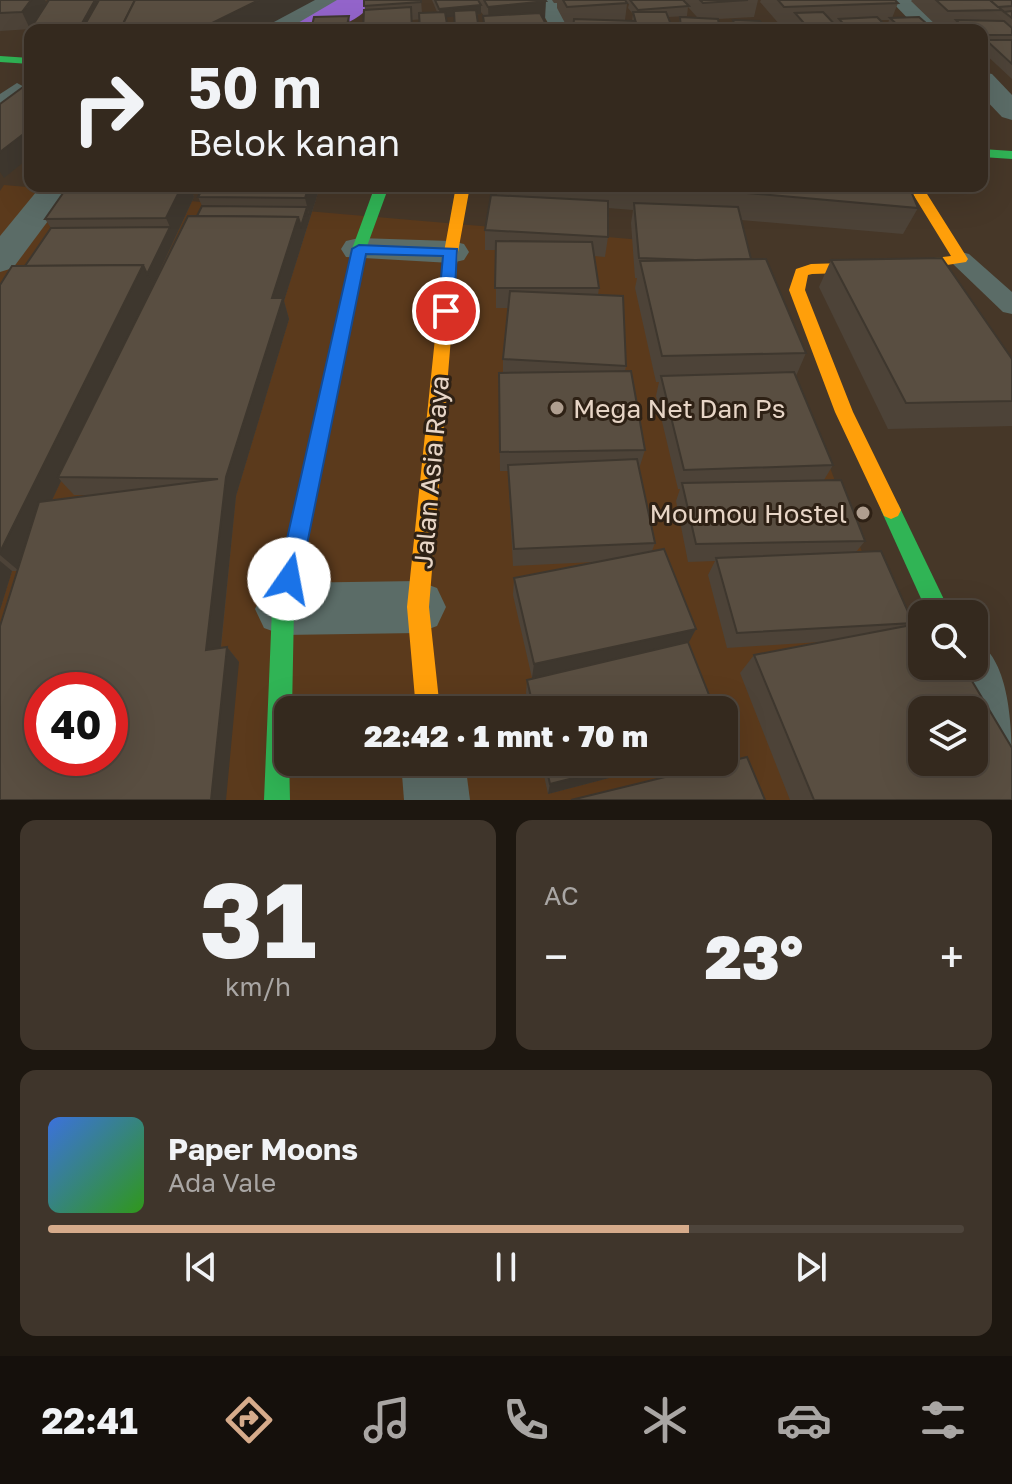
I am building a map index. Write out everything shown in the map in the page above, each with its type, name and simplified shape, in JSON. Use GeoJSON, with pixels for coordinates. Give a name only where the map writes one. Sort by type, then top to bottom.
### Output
{"type":"FeatureCollection","features":[{"type":"Feature","properties":{"kind":"street"},"geometry":{"type":"LineString","coordinates":[[280,24],[326,0]]}},
{"type":"Feature","properties":{"kind":"street"},"geometry":{"type":"LineString","coordinates":[[546,0],[560,24]]}},
{"type":"Feature","properties":{"kind":"street"},"geometry":{"type":"LineString","coordinates":[[901,0],[927,24]]}},
{"type":"Feature","properties":{"kind":"street"},"geometry":{"type":"LineString","coordinates":[[988,90],[1007,120]]}},
{"type":"Feature","properties":{"kind":"street"},"geometry":{"type":"LineString","coordinates":[[988,153],[1012,155]]}},
{"type":"Feature","properties":{"kind":"street"},"geometry":{"type":"LineString","coordinates":[[0,260],[53,192]]}},
{"type":"Feature","properties":{"kind":"street"},"geometry":{"type":"LineString","coordinates":[[277,800],[283,609],[359,249],[380,192]]}},
{"type":"Feature","properties":{"kind":"street","name":"Jalan Asia Raya"},"geometry":{"type":"LineString","coordinates":[[427,696],[418,607],[451,252],[462,192]]}},
{"type":"Feature","properties":{"kind":"street"},"geometry":{"type":"LineString","coordinates":[[919,192],[961,259],[909,266],[811,269],[801,272],[797,290],[844,412],[933,600]]}},
{"type":"Feature","properties":{"kind":"street"},"geometry":{"type":"LineString","coordinates":[[359,249],[451,252]]}},
{"type":"Feature","properties":{"kind":"street"},"geometry":{"type":"LineString","coordinates":[[283,609],[418,607]]}},
{"type":"Feature","properties":{"kind":"street"},"geometry":{"type":"LineString","coordinates":[[976,680],[1012,745]]}},
{"type":"Feature","properties":{"kind":"street"},"geometry":{"type":"LineString","coordinates":[[434,776],[437,800]]}},
{"type":"Feature","properties":{"kind":"lane"},"geometry":{"type":"LineString","coordinates":[[0,103],[16,88]]}},
{"type":"Feature","properties":{"kind":"lane"},"geometry":{"type":"LineString","coordinates":[[961,259],[1012,306]]}},
{"type":"Feature","properties":{"kind":"shaded area"},"geometry":{"type":"Polygon","coordinates":[[[4,185],[24,187],[24,192],[85,192],[747,249],[908,673],[908,680],[917,696],[908,696],[908,776],[944,776],[982,800],[0,800],[0,191],[4,185]]]}},
{"type":"Feature","properties":{"kind":"building"},"geometry":{"type":"Polygon","coordinates":[[[0,0],[31,0],[22,12],[0,13],[0,0]]]}},
{"type":"Feature","properties":{"kind":"building"},"geometry":{"type":"Polygon","coordinates":[[[49,0],[95,0],[82,24],[34,24],[49,0]]]}},
{"type":"Feature","properties":{"kind":"building"},"geometry":{"type":"Polygon","coordinates":[[[99,0],[135,0],[123,24],[85,24],[99,0]]]}},
{"type":"Feature","properties":{"kind":"building"},"geometry":{"type":"Polygon","coordinates":[[[135,0],[259,0],[210,24],[123,24],[135,0]]]}},
{"type":"Feature","properties":{"kind":"building"},"geometry":{"type":"Polygon","coordinates":[[[364,0],[421,0],[421,2],[364,6],[364,0]]]}},
{"type":"Feature","properties":{"kind":"building"},"geometry":{"type":"Polygon","coordinates":[[[435,0],[478,0],[481,5],[439,9],[435,0]]]}},
{"type":"Feature","properties":{"kind":"building"},"geometry":{"type":"Polygon","coordinates":[[[484,0],[545,0],[546,1],[488,7],[484,0]]]}},
{"type":"Feature","properties":{"kind":"building"},"geometry":{"type":"Polygon","coordinates":[[[563,0],[625,0],[627,3],[567,7],[563,0]]]}},
{"type":"Feature","properties":{"kind":"building"},"geometry":{"type":"Polygon","coordinates":[[[630,0],[683,0],[689,6],[638,10],[630,0]]]}},
{"type":"Feature","properties":{"kind":"building"},"geometry":{"type":"Polygon","coordinates":[[[700,0],[748,0],[703,3],[700,0]]]}},
{"type":"Feature","properties":{"kind":"building"},"geometry":{"type":"Polygon","coordinates":[[[778,0],[895,0],[898,3],[784,7],[778,0]]]}},
{"type":"Feature","properties":{"kind":"building"},"geometry":{"type":"Polygon","coordinates":[[[936,0],[990,0],[1002,10],[948,11],[936,0]]]}},
{"type":"Feature","properties":{"kind":"building"},"geometry":{"type":"Polygon","coordinates":[[[990,0],[1012,0],[1012,6],[998,7],[990,0]]]}},
{"type":"Feature","properties":{"kind":"building"},"geometry":{"type":"Polygon","coordinates":[[[411,7],[412,24],[363,24],[364,10],[411,7]]]}},
{"type":"Feature","properties":{"kind":"building"},"geometry":{"type":"Polygon","coordinates":[[[476,10],[478,24],[455,24],[454,11],[476,10]]]}},
{"type":"Feature","properties":{"kind":"building"},"geometry":{"type":"Polygon","coordinates":[[[445,12],[447,24],[420,24],[419,13],[445,12]]]}},
{"type":"Feature","properties":{"kind":"building"},"geometry":{"type":"Polygon","coordinates":[[[633,12],[666,12],[671,24],[636,24],[633,12]]]}},
{"type":"Feature","properties":{"kind":"building"},"geometry":{"type":"Polygon","coordinates":[[[823,12],[834,24],[805,24],[795,13],[823,12]]]}},
{"type":"Feature","properties":{"kind":"building"},"geometry":{"type":"Polygon","coordinates":[[[540,13],[546,24],[484,24],[483,16],[540,13]]]}},
{"type":"Feature","properties":{"kind":"building"},"geometry":{"type":"Polygon","coordinates":[[[349,16],[347,24],[312,24],[314,17],[349,16]]]}},
{"type":"Feature","properties":{"kind":"building"},"geometry":{"type":"Polygon","coordinates":[[[680,17],[718,19],[719,24],[681,24],[680,17]]]}},
{"type":"Feature","properties":{"kind":"building"},"geometry":{"type":"Polygon","coordinates":[[[877,17],[884,24],[844,24],[839,19],[877,17]]]}},
{"type":"Feature","properties":{"kind":"building"},"geometry":{"type":"Polygon","coordinates":[[[919,17],[927,24],[896,24],[890,18],[919,17]]]}},
{"type":"Feature","properties":{"kind":"building"},"geometry":{"type":"Polygon","coordinates":[[[574,19],[635,21],[635,24],[574,24],[574,19]]]}},
{"type":"Feature","properties":{"kind":"building"},"geometry":{"type":"Polygon","coordinates":[[[733,20],[760,21],[761,24],[734,24],[733,20]]]}},
{"type":"Feature","properties":{"kind":"building"},"geometry":{"type":"Polygon","coordinates":[[[956,20],[1004,21],[1012,28],[1012,35],[988,35],[988,24],[960,24],[956,20]]]}},
{"type":"Feature","properties":{"kind":"building"},"geometry":{"type":"Polygon","coordinates":[[[988,40],[1012,40],[1012,64],[988,42],[988,40]]]}},
{"type":"Feature","properties":{"kind":"building"},"geometry":{"type":"Polygon","coordinates":[[[24,87],[24,134],[0,152],[0,104],[24,87]]]}},
{"type":"Feature","properties":{"kind":"building"},"geometry":{"type":"Polygon","coordinates":[[[64,192],[179,192],[166,218],[45,219],[64,192]]]}},
{"type":"Feature","properties":{"kind":"building"},"geometry":{"type":"Polygon","coordinates":[[[201,192],[307,192],[305,198],[198,197],[201,192]]]}},
{"type":"Feature","properties":{"kind":"building"},"geometry":{"type":"Polygon","coordinates":[[[735,192],[911,192],[918,208],[735,192]]]}},
{"type":"Feature","properties":{"kind":"building"},"geometry":{"type":"Polygon","coordinates":[[[491,195],[608,201],[608,237],[485,230],[491,195]]]}},
{"type":"Feature","properties":{"kind":"building"},"geometry":{"type":"Polygon","coordinates":[[[634,203],[738,207],[751,259],[639,258],[634,203]]]}},
{"type":"Feature","properties":{"kind":"building"},"geometry":{"type":"Polygon","coordinates":[[[202,206],[307,207],[301,226],[298,217],[197,216],[202,206]]]}},
{"type":"Feature","properties":{"kind":"building"},"geometry":{"type":"Polygon","coordinates":[[[188,216],[298,217],[272,298],[283,298],[226,477],[206,650],[227,647],[211,800],[0,800],[0,626],[39,502],[218,479],[58,477],[188,216]]]}},
{"type":"Feature","properties":{"kind":"building"},"geometry":{"type":"Polygon","coordinates":[[[170,227],[147,274],[143,265],[25,266],[51,228],[170,227]]]}},
{"type":"Feature","properties":{"kind":"building"},"geometry":{"type":"Polygon","coordinates":[[[496,241],[592,242],[599,288],[495,288],[496,241]]]}},
{"type":"Feature","properties":{"kind":"building"},"geometry":{"type":"Polygon","coordinates":[[[942,258],[1012,359],[1012,401],[906,403],[831,260],[942,258]]]}},
{"type":"Feature","properties":{"kind":"building"},"geometry":{"type":"Polygon","coordinates":[[[766,259],[806,353],[662,356],[640,261],[766,259]]]}},
{"type":"Feature","properties":{"kind":"building"},"geometry":{"type":"Polygon","coordinates":[[[143,265],[0,552],[0,285],[12,266],[143,265]]]}},
{"type":"Feature","properties":{"kind":"building"},"geometry":{"type":"Polygon","coordinates":[[[510,291],[623,296],[626,366],[503,359],[510,291]]]}},
{"type":"Feature","properties":{"kind":"building"},"geometry":{"type":"Polygon","coordinates":[[[631,371],[645,450],[500,452],[499,373],[631,371]]]}},
{"type":"Feature","properties":{"kind":"building"},"geometry":{"type":"Polygon","coordinates":[[[794,372],[833,465],[684,470],[661,376],[794,372]]]}},
{"type":"Feature","properties":{"kind":"building"},"geometry":{"type":"Polygon","coordinates":[[[637,459],[655,543],[514,549],[508,465],[637,459]]]}},
{"type":"Feature","properties":{"kind":"building"},"geometry":{"type":"Polygon","coordinates":[[[841,480],[865,541],[696,544],[682,483],[841,480]]]}},
{"type":"Feature","properties":{"kind":"building"},"geometry":{"type":"Polygon","coordinates":[[[664,549],[696,629],[534,664],[514,578],[664,549]]]}},
{"type":"Feature","properties":{"kind":"building"},"geometry":{"type":"Polygon","coordinates":[[[881,551],[908,612],[908,623],[737,633],[716,558],[881,551]]]}},
{"type":"Feature","properties":{"kind":"building"},"geometry":{"type":"Polygon","coordinates":[[[908,626],[908,680],[971,680],[981,696],[908,696],[908,776],[988,776],[988,708],[1012,748],[1012,800],[814,800],[754,655],[908,626]]]}},
{"type":"Feature","properties":{"kind":"building"},"geometry":{"type":"Polygon","coordinates":[[[688,642],[709,696],[531,696],[527,680],[688,642]]]}},
{"type":"Feature","properties":{"kind":"building"},"geometry":{"type":"Polygon","coordinates":[[[747,757],[765,800],[571,800],[669,776],[738,776],[738,759],[747,757]]]}},
{"type":"Feature","properties":{"kind":"building"},"geometry":{"type":"Polygon","coordinates":[[[548,776],[581,776],[550,784],[548,776]]]}},
{"type":"Feature","properties":{"kind":"waterway"},"geometry":{"type":"LineString","coordinates":[[303,24],[349,0]]}},
{"type":"Feature","properties":{"kind":"traffic: fast"},"geometry":{"type":"LineString","coordinates":[[0,59],[24,61]]}},
{"type":"Feature","properties":{"kind":"traffic: fast"},"geometry":{"type":"LineString","coordinates":[[988,153],[1012,155]]}},
{"type":"Feature","properties":{"kind":"traffic: fast"},"geometry":{"type":"LineString","coordinates":[[277,800],[283,609],[359,249],[380,192]]}},
{"type":"Feature","properties":{"kind":"traffic: fast"},"geometry":{"type":"LineString","coordinates":[[891,510],[933,600]]}},
{"type":"Feature","properties":{"kind":"traffic: slow"},"geometry":{"type":"LineString","coordinates":[[427,696],[418,607],[451,252],[462,192]]}},
{"type":"Feature","properties":{"kind":"traffic: slow"},"geometry":{"type":"LineString","coordinates":[[891,510],[844,412],[797,290],[801,272],[811,269],[909,266],[961,259],[919,192]]}},
{"type":"Feature","properties":{"kind":"place","name":"Mega Net Dan Ps"},"geometry":{"type":"Point","coordinates":[557,408]}},
{"type":"Feature","properties":{"kind":"place","name":"Moumou Hostel"},"geometry":{"type":"Point","coordinates":[863,513]}},
{"type":"Feature","properties":{"kind":"route"},"geometry":{"type":"LineString","coordinates":[[289,579],[359,249],[451,252],[446,311]]}}]}
